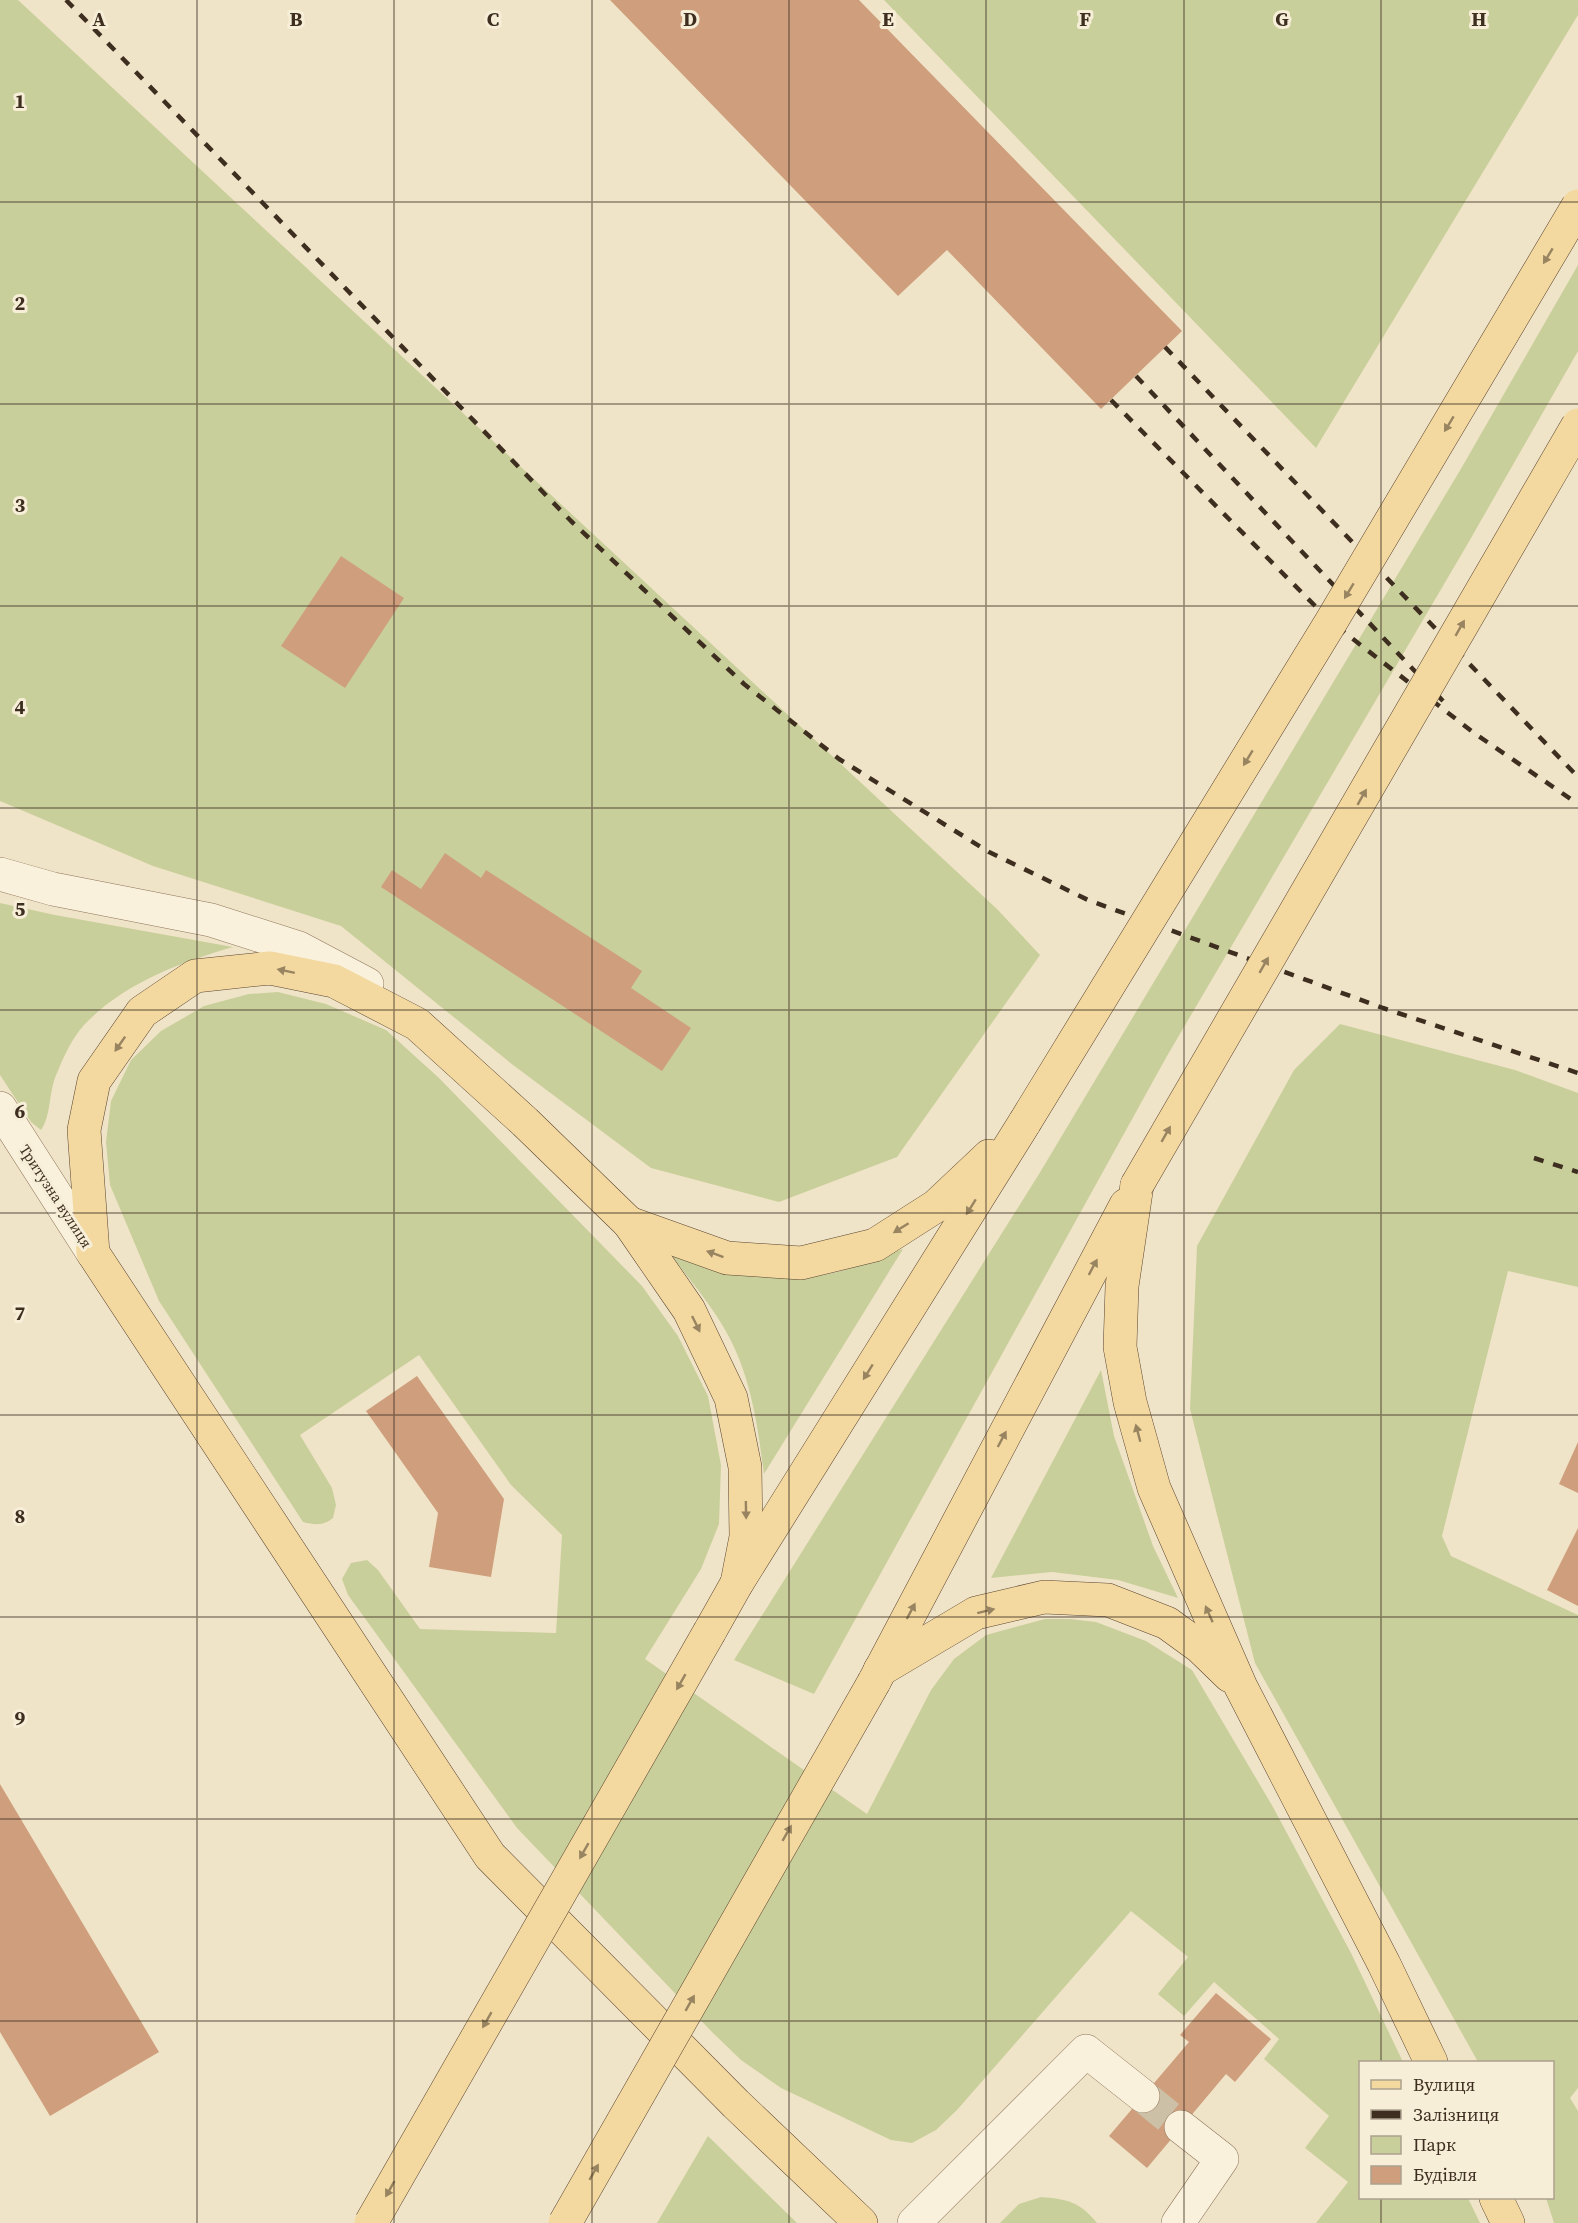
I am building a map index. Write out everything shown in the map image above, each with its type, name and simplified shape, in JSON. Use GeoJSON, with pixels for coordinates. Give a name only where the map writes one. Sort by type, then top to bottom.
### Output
{"type":"FeatureCollection","features":[{"type":"Feature","properties":{"kind":"main road"},"geometry":{"type":"LineString","coordinates":[[371,2223],[736,1583],[1025,1122],[1337,612],[1578,206]]}},
{"type":"Feature","properties":{"kind":"main road"},"geometry":{"type":"LineString","coordinates":[[565,2223],[877,1676],[1137,1185],[1578,425]]}},
{"type":"Feature","properties":{"kind":"main road"},"geometry":{"type":"LineString","coordinates":[[736,1583],[746,1537],[745,1467],[731,1398],[689,1310],[629,1223],[525,1122],[417,1024],[334,981],[270,968],[195,976],[142,1012],[94,1081],[84,1131],[93,1254],[490,1856],[736,2104],[861,2223]]}},
{"type":"Feature","properties":{"kind":"main road"},"geometry":{"type":"LineString","coordinates":[[629,1223],[727,1258],[801,1263],[875,1245],[936,1206],[1025,1122]]}},
{"type":"Feature","properties":{"kind":"main road"},"geometry":{"type":"LineString","coordinates":[[1137,1185],[1122,1286],[1120,1347],[1130,1402],[1154,1488],[1241,1687],[1384,1964],[1431,2061]]}},
{"type":"Feature","properties":{"kind":"main road"},"geometry":{"type":"LineString","coordinates":[[877,1676],[976,1613],[1044,1597],[1108,1600],[1167,1623],[1200,1647],[1241,1687]]}},
{"type":"Feature","properties":{"kind":"main road"},"geometry":{"type":"LineString","coordinates":[[1496,2199],[1508,2223]]}},
{"type":"Feature","properties":{"kind":"street"},"geometry":{"type":"LineString","coordinates":[[0,874],[53,889],[211,920],[299,948],[373,987],[417,1024]]}},
{"type":"Feature","properties":{"kind":"street","name":"Тритузна вулиця"},"geometry":{"type":"LineString","coordinates":[[0,1108],[93,1254]]}},
{"type":"Feature","properties":{"kind":"street"},"geometry":{"type":"LineString","coordinates":[[914,2223],[1086,2051],[1143,2096]]}},
{"type":"Feature","properties":{"kind":"street"},"geometry":{"type":"LineString","coordinates":[[1178,2223],[1222,2159],[1181,2127]]}},
{"type":"Feature","properties":{"kind":"green space"},"geometry":{"type":"Polygon","coordinates":[[[0,0],[18,0],[997,909],[1040,955],[897,1157],[779,1202],[651,1168],[513,1065],[341,926],[153,866],[0,801],[0,0]]]}},
{"type":"Feature","properties":{"kind":"green space"},"geometry":{"type":"Polygon","coordinates":[[[884,0],[1578,0],[1578,15],[1316,448],[884,0]]]}},
{"type":"Feature","properties":{"kind":"green space"},"geometry":{"type":"Polygon","coordinates":[[[1578,265],[1578,351],[1467,545],[1167,1056],[814,1694],[734,1660],[1039,1174],[1462,467],[1578,265]]]}},
{"type":"Feature","properties":{"kind":"green space"},"geometry":{"type":"Polygon","coordinates":[[[0,903],[233,947],[153,976],[117,997],[84,1025],[72,1042],[54,1080],[47,1117],[41,1130],[31,1122],[0,1075],[0,903]]]}},
{"type":"Feature","properties":{"kind":"green space"},"geometry":{"type":"Polygon","coordinates":[[[278,992],[326,1004],[386,1030],[439,1078],[642,1286],[678,1336],[708,1396],[721,1465],[719,1524],[701,1569],[645,1659],[867,1814],[931,1690],[954,1659],[986,1635],[1045,1619],[1096,1622],[1146,1641],[1192,1670],[1273,1807],[1351,1953],[1403,2061],[1359,2061],[1359,2199],[1468,2199],[1480,2223],[1316,2223],[1348,2182],[1305,2148],[1329,2116],[1264,2059],[1279,2039],[1214,1982],[1184,2016],[1158,1994],[1188,1957],[1131,1911],[957,2110],[936,2130],[912,2143],[891,2140],[781,2088],[741,2060],[712,2032],[517,1828],[348,1595],[342,1579],[351,1563],[367,1560],[378,1570],[420,1629],[556,1633],[562,1535],[511,1485],[419,1355],[300,1435],[332,1488],[336,1505],[333,1518],[326,1522],[315,1524],[303,1522],[159,1301],[110,1185],[106,1142],[111,1101],[131,1060],[161,1031],[204,1006],[249,994],[278,992]]]}},
{"type":"Feature","properties":{"kind":"green space"},"geometry":{"type":"Polygon","coordinates":[[[1340,1024],[1515,1070],[1578,1093],[1578,1287],[1508,1271],[1442,1536],[1451,1556],[1578,1615],[1578,2088],[1570,2098],[1578,2111],[1578,2223],[1554,2223],[1546,2199],[1554,2199],[1554,2061],[1477,2061],[1255,1663],[1190,1409],[1197,1246],[1294,1070],[1340,1024]]]}},
{"type":"Feature","properties":{"kind":"green space"},"geometry":{"type":"Polygon","coordinates":[[[903,1249],[764,1474],[751,1396],[739,1359],[716,1314],[672,1256],[749,1274],[789,1278],[837,1272],[903,1249]]]}},
{"type":"Feature","properties":{"kind":"green space"},"geometry":{"type":"Polygon","coordinates":[[[1101,1370],[1114,1436],[1153,1546],[1178,1598],[1118,1580],[1052,1572],[991,1578],[1101,1370]]]}},
{"type":"Feature","properties":{"kind":"green space"},"geometry":{"type":"Polygon","coordinates":[[[708,2136],[797,2223],[657,2223],[708,2136]]]}},
{"type":"Feature","properties":{"kind":"green space"},"geometry":{"type":"Polygon","coordinates":[[[1041,2197],[1058,2199],[1079,2206],[1097,2223],[1000,2223],[1019,2204],[1041,2197]]]}},
{"type":"Feature","properties":{"kind":"building"},"geometry":{"type":"Polygon","coordinates":[[[610,0],[859,0],[1182,331],[1101,409],[947,250],[898,296],[610,0]]]}},
{"type":"Feature","properties":{"kind":"building"},"geometry":{"type":"Polygon","coordinates":[[[341,556],[404,598],[345,688],[281,646],[341,556]]]}},
{"type":"Feature","properties":{"kind":"building"},"geometry":{"type":"Polygon","coordinates":[[[445,853],[481,878],[486,870],[642,971],[631,988],[691,1028],[662,1071],[381,887],[392,870],[421,889],[445,853]]]}},
{"type":"Feature","properties":{"kind":"building"},"geometry":{"type":"Polygon","coordinates":[[[417,1376],[504,1499],[491,1577],[429,1567],[438,1513],[366,1411],[417,1376]]]}},
{"type":"Feature","properties":{"kind":"building"},"geometry":{"type":"Polygon","coordinates":[[[1578,1442],[1578,1493],[1559,1484],[1578,1442]]]}},
{"type":"Feature","properties":{"kind":"building"},"geometry":{"type":"Polygon","coordinates":[[[1578,1528],[1578,1606],[1547,1590],[1578,1528]]]}},
{"type":"Feature","properties":{"kind":"building"},"geometry":{"type":"Polygon","coordinates":[[[0,1784],[159,2052],[50,2116],[0,2032],[0,1784]]]}},
{"type":"Feature","properties":{"kind":"building"},"geometry":{"type":"Polygon","coordinates":[[[1216,1993],[1271,2039],[1235,2082],[1226,2074],[1147,2168],[1109,2136],[1189,2042],[1180,2035],[1216,1993]]]}},
{"type":"Feature","properties":{"kind":"tunnel"},"geometry":{"type":"LineString","coordinates":[[1143,2096],[1181,2127]]}},
{"type":"Feature","properties":{"kind":"railway"},"geometry":{"type":"LineString","coordinates":[[66,0],[571,521],[744,684],[839,759],[989,852],[1088,900],[1383,1008],[1578,1073]]}},
{"type":"Feature","properties":{"kind":"railway"},"geometry":{"type":"LineString","coordinates":[[1165,347],[1578,777]]}},
{"type":"Feature","properties":{"kind":"railway"},"geometry":{"type":"LineString","coordinates":[[1136,376],[1443,701]]}},
{"type":"Feature","properties":{"kind":"railway"},"geometry":{"type":"LineString","coordinates":[[1111,400],[1331,622],[1474,733],[1578,804]]}},
{"type":"Feature","properties":{"kind":"railway"},"geometry":{"type":"LineString","coordinates":[[1534,1158],[1578,1172]]}}]}
